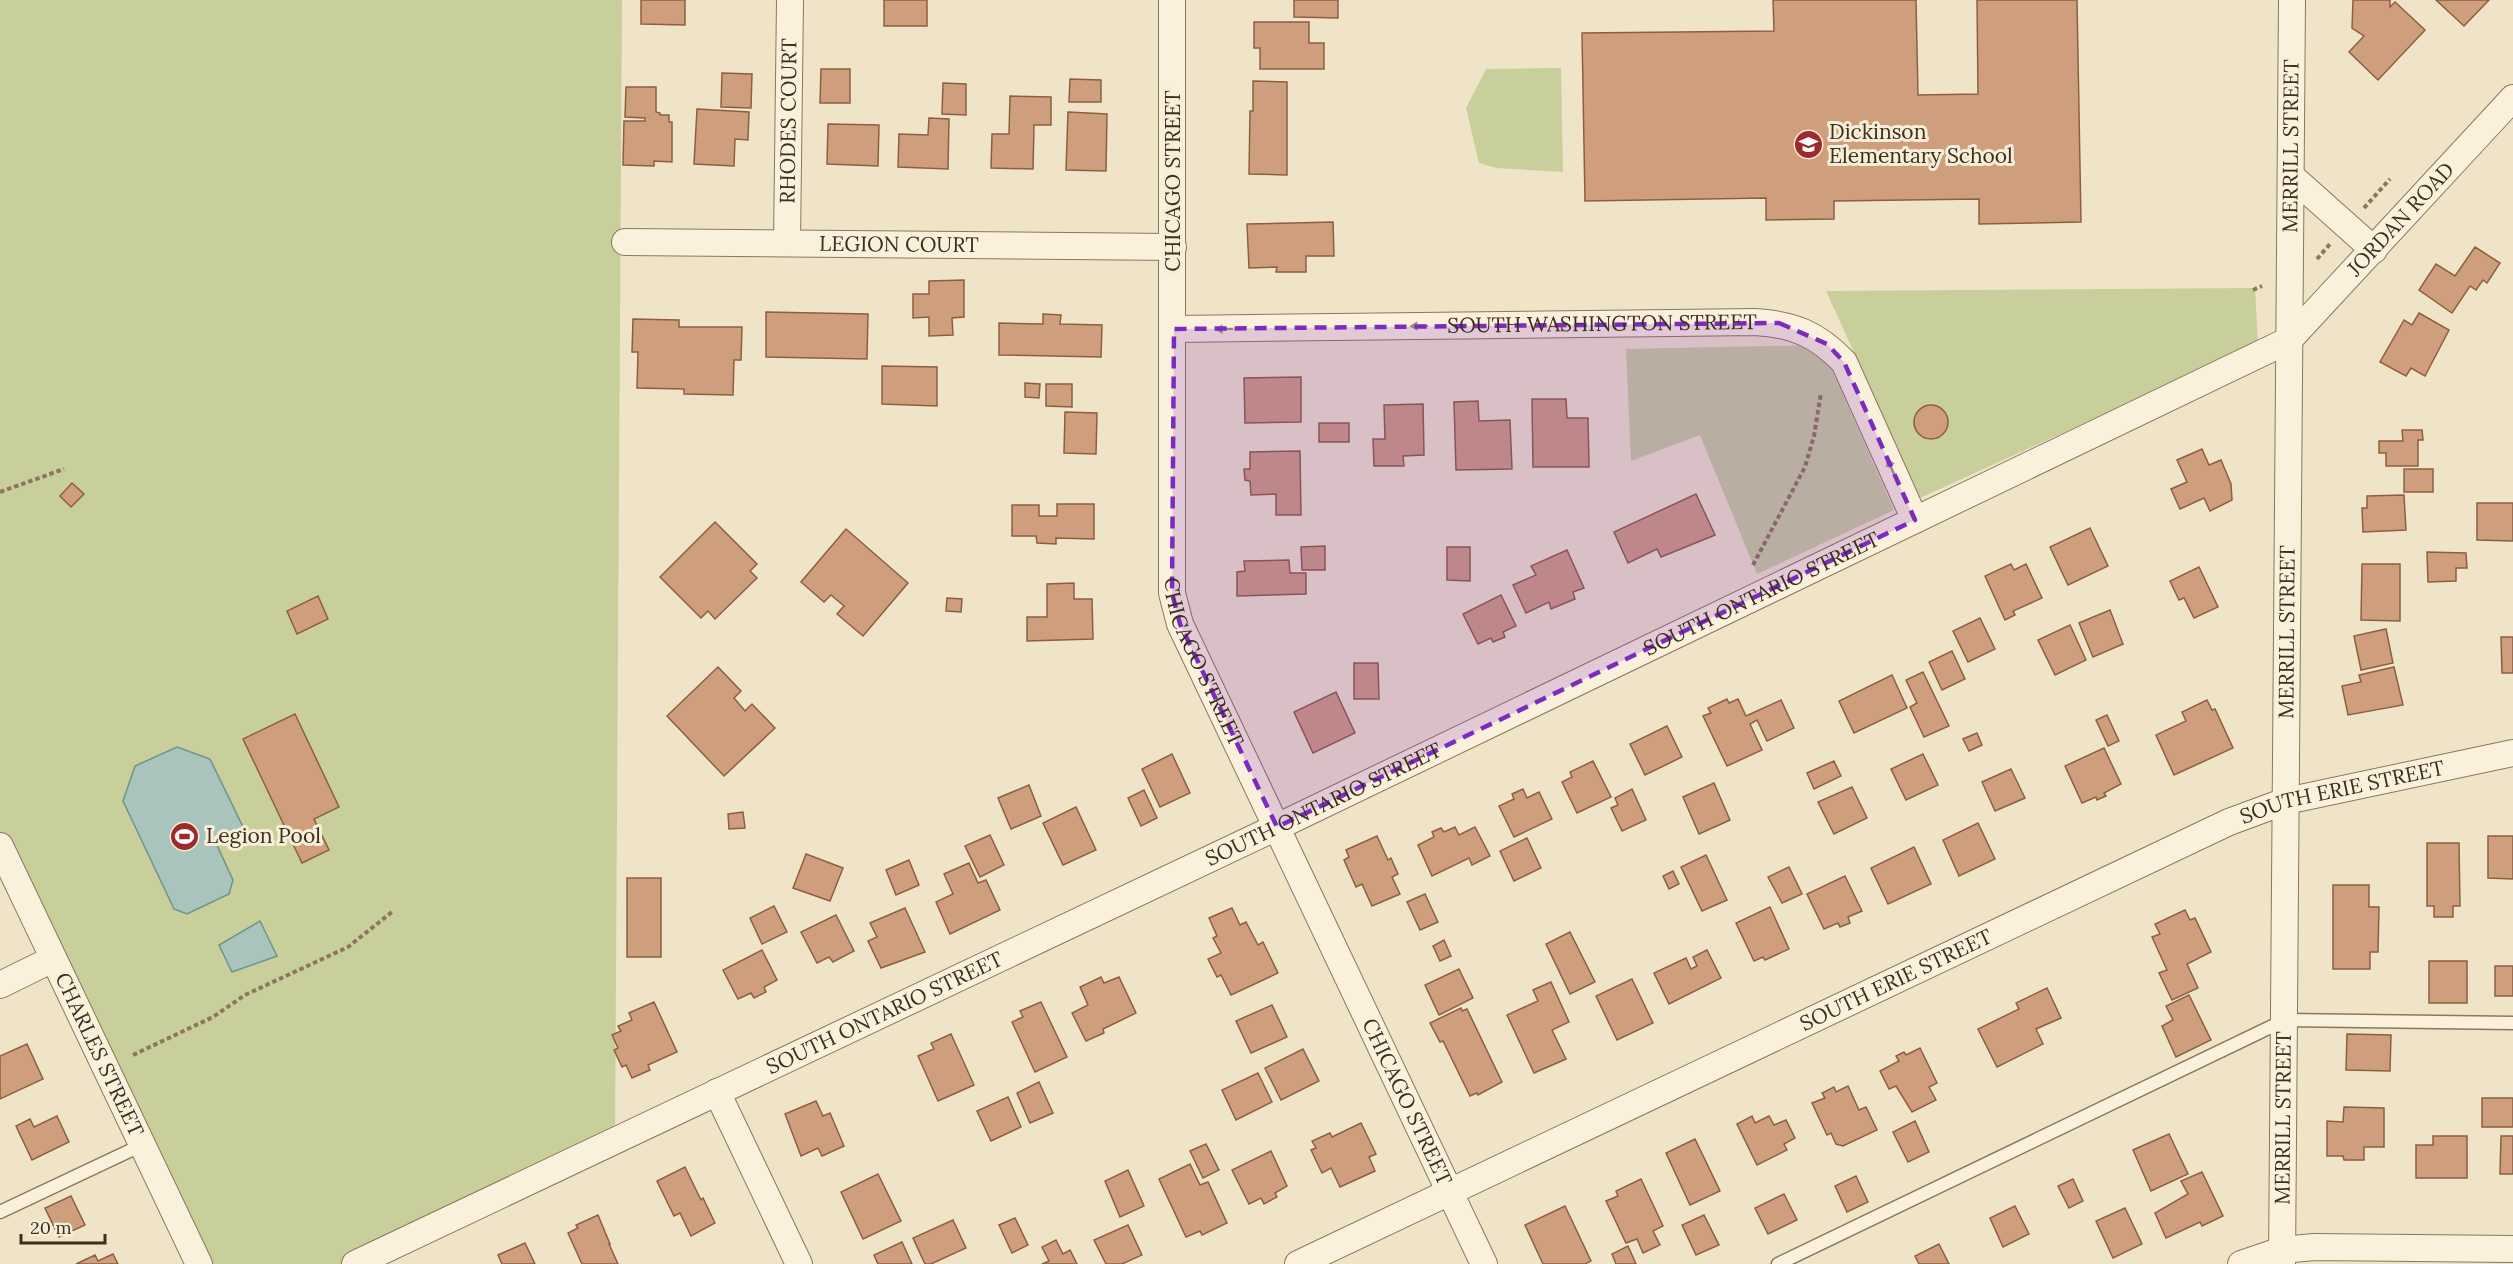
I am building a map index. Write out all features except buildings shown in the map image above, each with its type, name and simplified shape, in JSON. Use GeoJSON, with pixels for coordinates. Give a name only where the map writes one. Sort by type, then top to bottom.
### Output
{"type":"FeatureCollection","features":[{"type":"Feature","properties":{"kind":"street","name":"RHODES COURT"},"geometry":{"type":"LineString","coordinates":[[788,243],[790,0]]}},
{"type":"Feature","properties":{"kind":"street","name":"CHICAGO STREET"},"geometry":{"type":"LineString","coordinates":[[1172,0],[1174,329],[1172,593],[1180,624],[1484,1264]]}},
{"type":"Feature","properties":{"kind":"street","name":"MERRILL STREET"},"geometry":{"type":"LineString","coordinates":[[2282,1257],[2292,0]]}},
{"type":"Feature","properties":{"kind":"street","name":"JORDAN ROAD"},"geometry":{"type":"LineString","coordinates":[[2289,340],[2513,98]]}},
{"type":"Feature","properties":{"kind":"street"},"geometry":{"type":"LineString","coordinates":[[2291,176],[2374,250]]}},
{"type":"Feature","properties":{"kind":"street","name":"LEGION COURT"},"geometry":{"type":"LineString","coordinates":[[625,242],[1173,247]]}},
{"type":"Feature","properties":{"kind":"street","name":"SOUTH WASHINGTON STREET"},"geometry":{"type":"LineString","coordinates":[[1174,329],[1779,323],[1827,344],[1844,362],[1915,520]]}},
{"type":"Feature","properties":{"kind":"street","name":"SOUTH ONTARIO STREET"},"geometry":{"type":"LineString","coordinates":[[355,1264],[1277,826],[2289,340]]}},
{"type":"Feature","properties":{"kind":"street","name":"SOUTH ERIE STREET"},"geometry":{"type":"LineString","coordinates":[[1298,1264],[2229,822],[2286,801],[2513,753]]}},
{"type":"Feature","properties":{"kind":"street","name":"CHARLES STREET"},"geometry":{"type":"LineString","coordinates":[[0,846],[199,1264]]}},
{"type":"Feature","properties":{"kind":"street"},"geometry":{"type":"LineString","coordinates":[[0,984],[54,959]]}},
{"type":"Feature","properties":{"kind":"street"},"geometry":{"type":"LineString","coordinates":[[717,1092],[799,1264]]}},
{"type":"Feature","properties":{"kind":"street"},"geometry":{"type":"LineString","coordinates":[[2241,1264],[2282,1257],[2313,1247],[2513,1249]]}},
{"type":"Feature","properties":{"kind":"lane"},"geometry":{"type":"LineString","coordinates":[[1778,1264],[2285,1020],[2513,1023]]}},
{"type":"Feature","properties":{"kind":"lane"},"geometry":{"type":"LineString","coordinates":[[0,1212],[142,1145]]}},
{"type":"Feature","properties":{"kind":"path"},"geometry":{"type":"LineString","coordinates":[[1753,565],[1805,467],[1814,436],[1821,393]]}},
{"type":"Feature","properties":{"kind":"path"},"geometry":{"type":"LineString","coordinates":[[0,492],[64,469]]}},
{"type":"Feature","properties":{"kind":"path"},"geometry":{"type":"LineString","coordinates":[[133,1054],[213,1017],[246,995],[348,947],[392,912]]}},
{"type":"Feature","properties":{"kind":"highlighted area"},"geometry":{"type":"Polygon","coordinates":[[[1779,323],[1827,344],[1844,362],[1915,520],[1277,827],[1180,624],[1172,593],[1174,329],[1779,323]]]}},
{"type":"Feature","properties":{"kind":"green space"},"geometry":{"type":"Polygon","coordinates":[[[0,0],[622,0],[615,1140],[355,1264],[199,1264],[0,846],[0,0]]]}},
{"type":"Feature","properties":{"kind":"green space"},"geometry":{"type":"Polygon","coordinates":[[[1561,68],[1563,172],[1496,168],[1479,163],[1466,108],[1486,69],[1561,68]]]}},
{"type":"Feature","properties":{"kind":"green space"},"geometry":{"type":"Polygon","coordinates":[[[2255,288],[2258,344],[1920,498],[1826,291],[2255,288]]]}},
{"type":"Feature","properties":{"kind":"green space"},"geometry":{"type":"Polygon","coordinates":[[[1821,345],[1894,510],[1757,574],[1700,435],[1631,461],[1626,349],[1821,345]]]}},
{"type":"Feature","properties":{"kind":"water","name":"Legion Pool"},"geometry":{"type":"Polygon","coordinates":[[[177,747],[210,759],[244,829],[216,843],[233,880],[229,894],[187,914],[174,909],[123,801],[135,766],[177,747]]]}},
{"type":"Feature","properties":{"kind":"water"},"geometry":{"type":"Polygon","coordinates":[[[260,921],[277,956],[232,972],[219,945],[260,921]]]}},
{"type":"Feature","properties":{"kind":"place","name":"Dickinson Elementary School"},"geometry":{"type":"Point","coordinates":[1808,144]}},
{"type":"Feature","properties":{"kind":"place","name":"Legion Pool"},"geometry":{"type":"Point","coordinates":[185,836]}}]}
